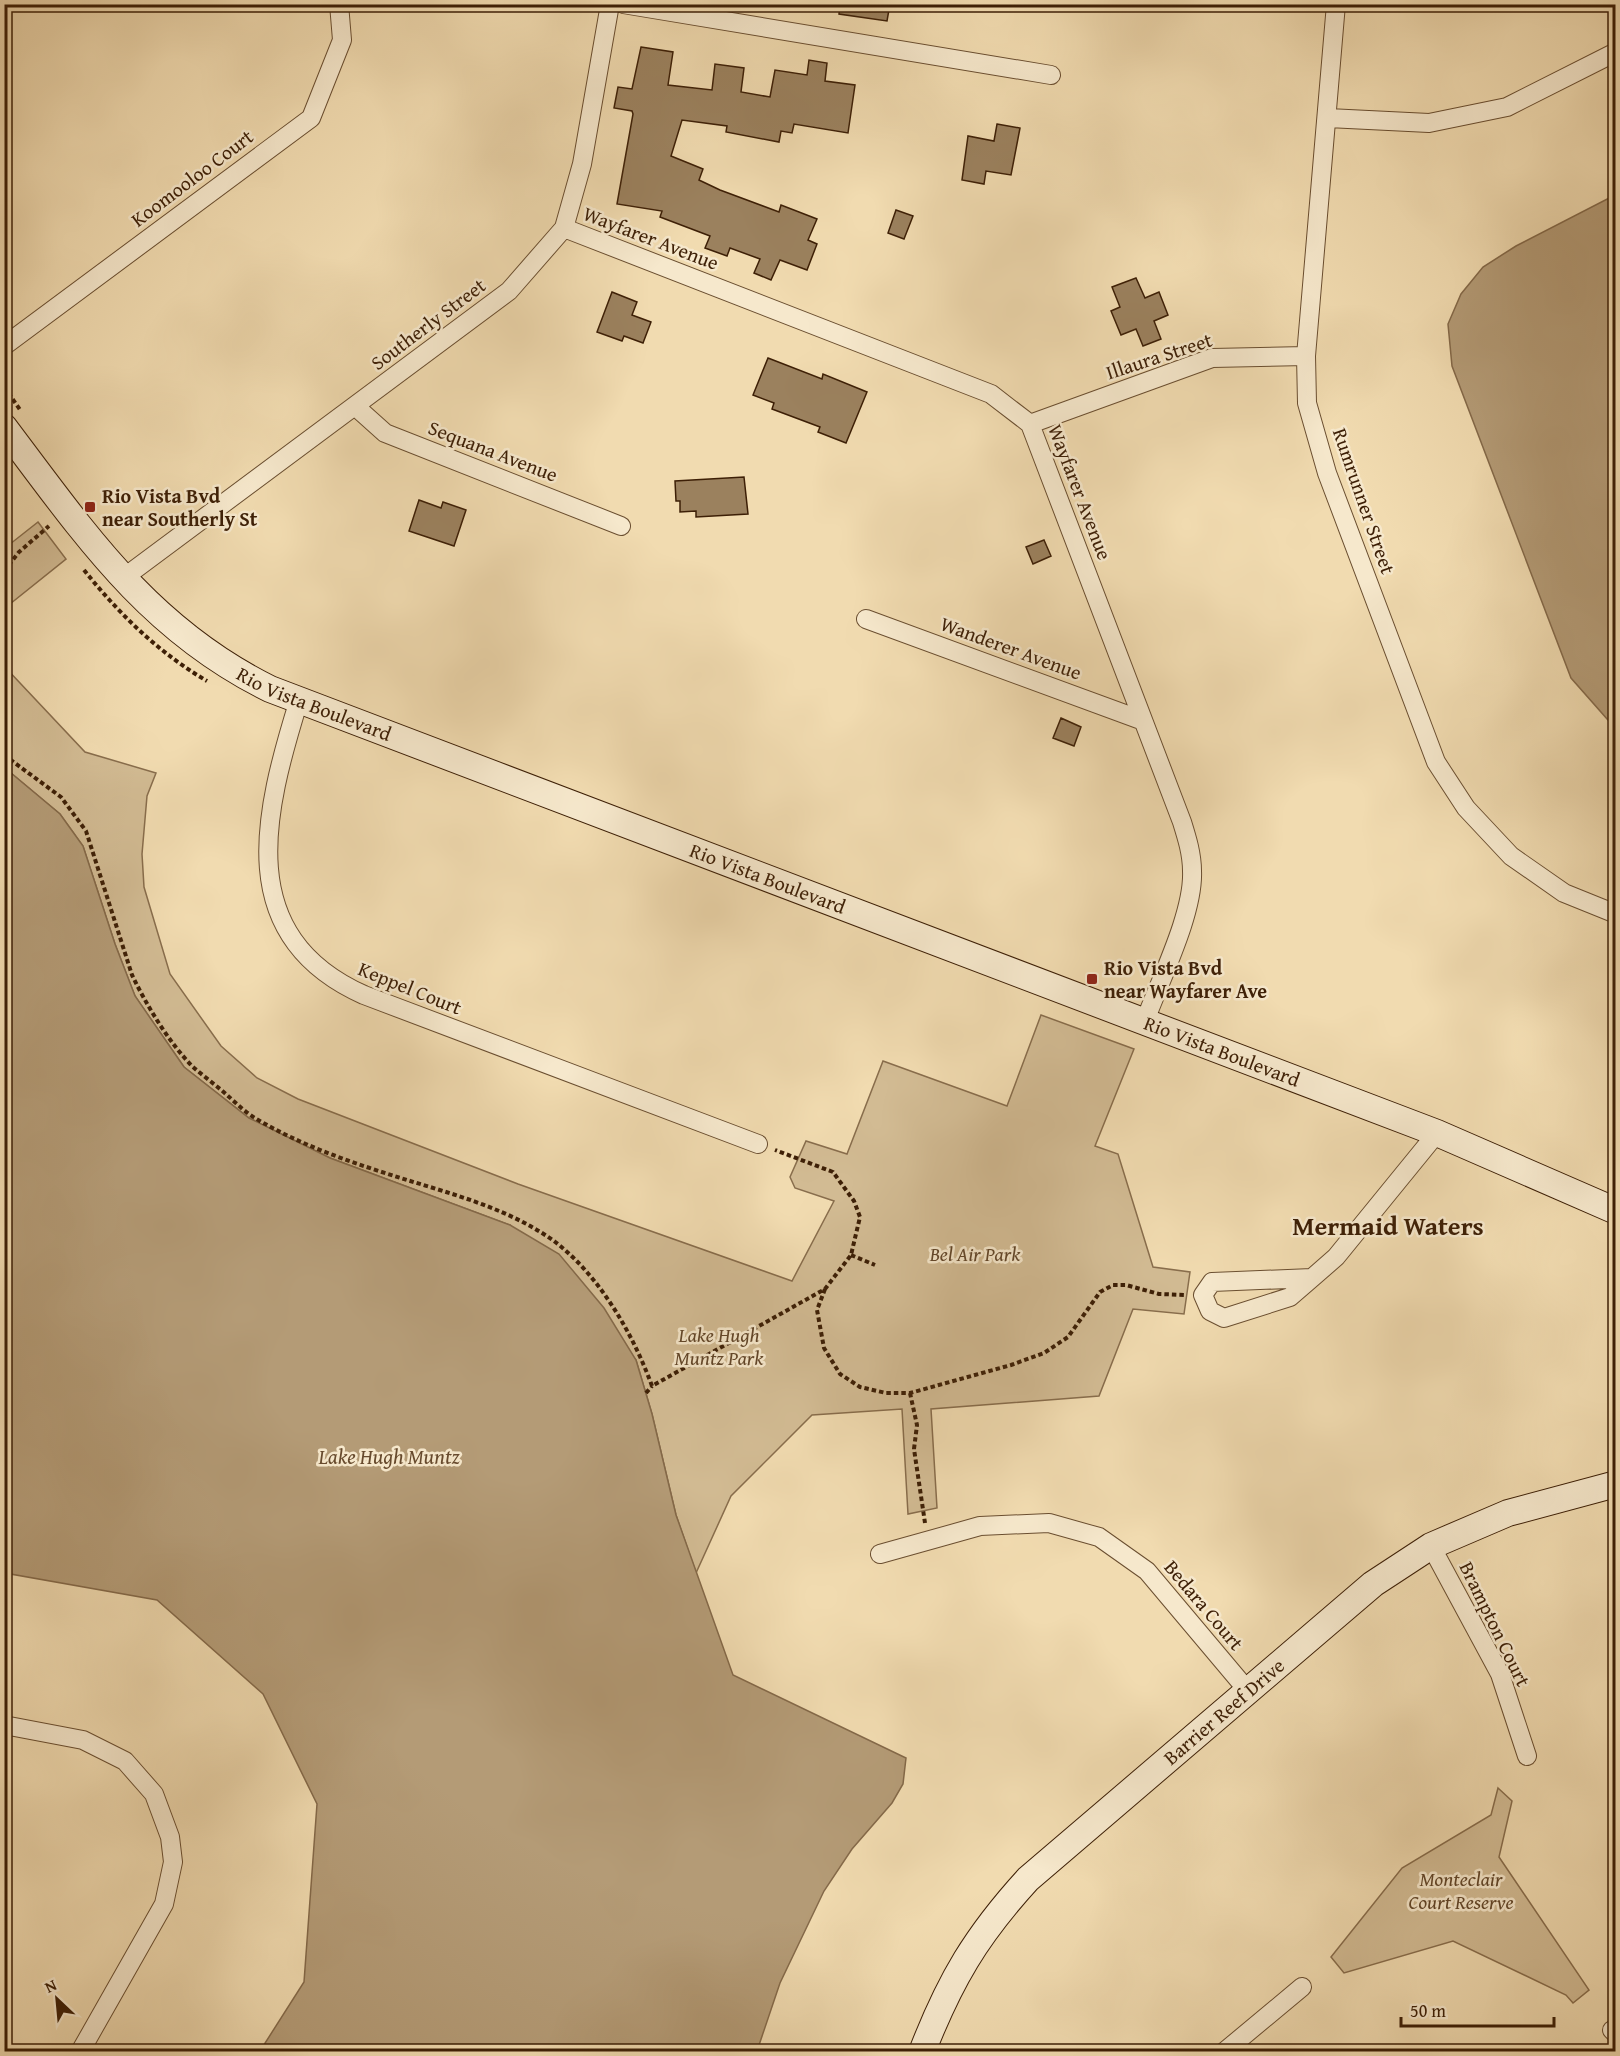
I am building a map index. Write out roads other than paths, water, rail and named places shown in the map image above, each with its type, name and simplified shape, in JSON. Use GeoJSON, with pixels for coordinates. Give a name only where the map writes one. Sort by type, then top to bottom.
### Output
{"type":"FeatureCollection","features":[{"type":"Feature","properties":{"kind":"street","name":"Koomooloo Court"},"geometry":{"type":"LineString","coordinates":[[4,346],[311,118],[342,39],[339,4]]}},
{"type":"Feature","properties":{"kind":"street","name":"Southerly Street"},"geometry":{"type":"LineString","coordinates":[[122,579],[509,291],[564,228],[582,164],[610,4]]}},
{"type":"Feature","properties":{"kind":"street"},"geometry":{"type":"LineString","coordinates":[[623,4],[1051,75]]}},
{"type":"Feature","properties":{"kind":"street","name":"Rumrunner Street"},"geometry":{"type":"LineString","coordinates":[[1336,4],[1306,356],[1307,403],[1327,473],[1436,762],[1467,808],[1511,856],[1564,893],[1616,914]]}},
{"type":"Feature","properties":{"kind":"street"},"geometry":{"type":"LineString","coordinates":[[1328,118],[1429,123],[1507,107],[1616,52]]}},
{"type":"Feature","properties":{"kind":"street","name":"Wayfarer Avenue"},"geometry":{"type":"LineString","coordinates":[[564,228],[991,394],[1030,424],[1141,720],[1182,822],[1190,850],[1192,874],[1186,910],[1146,1021]]}},
{"type":"Feature","properties":{"kind":"street","name":"Illaura Street"},"geometry":{"type":"LineString","coordinates":[[1030,424],[1212,358],[1306,356]]}},
{"type":"Feature","properties":{"kind":"street","name":"Sequana Avenue"},"geometry":{"type":"LineString","coordinates":[[356,407],[385,433],[621,526]]}},
{"type":"Feature","properties":{"kind":"street","name":"Rio Vista Boulevard"},"geometry":{"type":"LineString","coordinates":[[4,427],[122,579],[182,635],[235,671],[299,700],[1437,1133],[1616,1211]]}},
{"type":"Feature","properties":{"kind":"street","name":"Wanderer Avenue"},"geometry":{"type":"LineString","coordinates":[[866,619],[1141,720]]}},
{"type":"Feature","properties":{"kind":"street","name":"Keppel Court"},"geometry":{"type":"LineString","coordinates":[[299,700],[276,790],[269,832],[267,865],[278,912],[288,933],[304,956],[321,971],[364,995],[758,1144]]}},
{"type":"Feature","properties":{"kind":"street"},"geometry":{"type":"LineString","coordinates":[[1312,1278],[1212,1282],[1203,1295],[1210,1311],[1224,1318],[1290,1297],[1312,1278],[1336,1257],[1437,1133]]}},
{"type":"Feature","properties":{"kind":"street"},"geometry":{"type":"LineString","coordinates":[[1616,1216],[1616,1233]]}},
{"type":"Feature","properties":{"kind":"street","name":"Barrier Reef Drive"},"geometry":{"type":"LineString","coordinates":[[922,2052],[959,1968],[1003,1906],[1053,1854],[1373,1584],[1431,1546],[1508,1513],[1616,1484]]}},
{"type":"Feature","properties":{"kind":"street","name":"Bedara Court"},"geometry":{"type":"LineString","coordinates":[[880,1554],[980,1526],[1049,1523],[1099,1537],[1147,1571],[1248,1691]]}},
{"type":"Feature","properties":{"kind":"street","name":"Brampton Court"},"geometry":{"type":"LineString","coordinates":[[1431,1546],[1500,1674],[1527,1756]]}},
{"type":"Feature","properties":{"kind":"street"},"geometry":{"type":"LineString","coordinates":[[4,1725],[82,1740],[125,1761],[154,1794],[170,1838],[172,1862],[164,1904],[80,2052]]}},
{"type":"Feature","properties":{"kind":"street"},"geometry":{"type":"LineString","coordinates":[[1224,2052],[1302,1987]]}},
{"type":"Feature","properties":{"kind":"water"},"geometry":{"type":"Polygon","coordinates":[[[1615,195],[1615,728],[1571,678],[1452,366],[1448,324],[1461,294],[1483,267],[1516,246],[1615,195]]]}},
{"type":"Feature","properties":{"kind":"water","name":"Lake Hugh Muntz"},"geometry":{"type":"Polygon","coordinates":[[[5,768],[60,814],[83,846],[115,944],[135,996],[184,1067],[249,1118],[330,1158],[510,1225],[559,1254],[604,1308],[636,1360],[652,1414],[676,1515],[733,1675],[906,1758],[903,1784],[892,1803],[852,1849],[824,1891],[780,1983],[757,2051],[260,2051],[304,1982],[317,1804],[263,1694],[157,1600],[5,1573],[5,768]]]}},
{"type":"Feature","properties":{"kind":"place","name":"Rio Vista Bvd near Southerly St"},"geometry":{"type":"Point","coordinates":[90,507]}},
{"type":"Feature","properties":{"kind":"place","name":"Rio Vista Bvd near Wayfarer Ave"},"geometry":{"type":"Point","coordinates":[1092,979]}},
{"type":"Feature","properties":{"kind":"district","name":"Mermaid Waters"},"geometry":{"type":"Point","coordinates":[1388,1226]}},
{"type":"Feature","properties":{"kind":"park label","name":"Bel Air Park"},"geometry":{"type":"Point","coordinates":[975,1254]}},
{"type":"Feature","properties":{"kind":"park label","name":"Lake Hugh Muntz Park"},"geometry":{"type":"Point","coordinates":[719,1346]}},
{"type":"Feature","properties":{"kind":"park label","name":"Monteclair Court Reserve"},"geometry":{"type":"Point","coordinates":[1461,1890]}}]}
